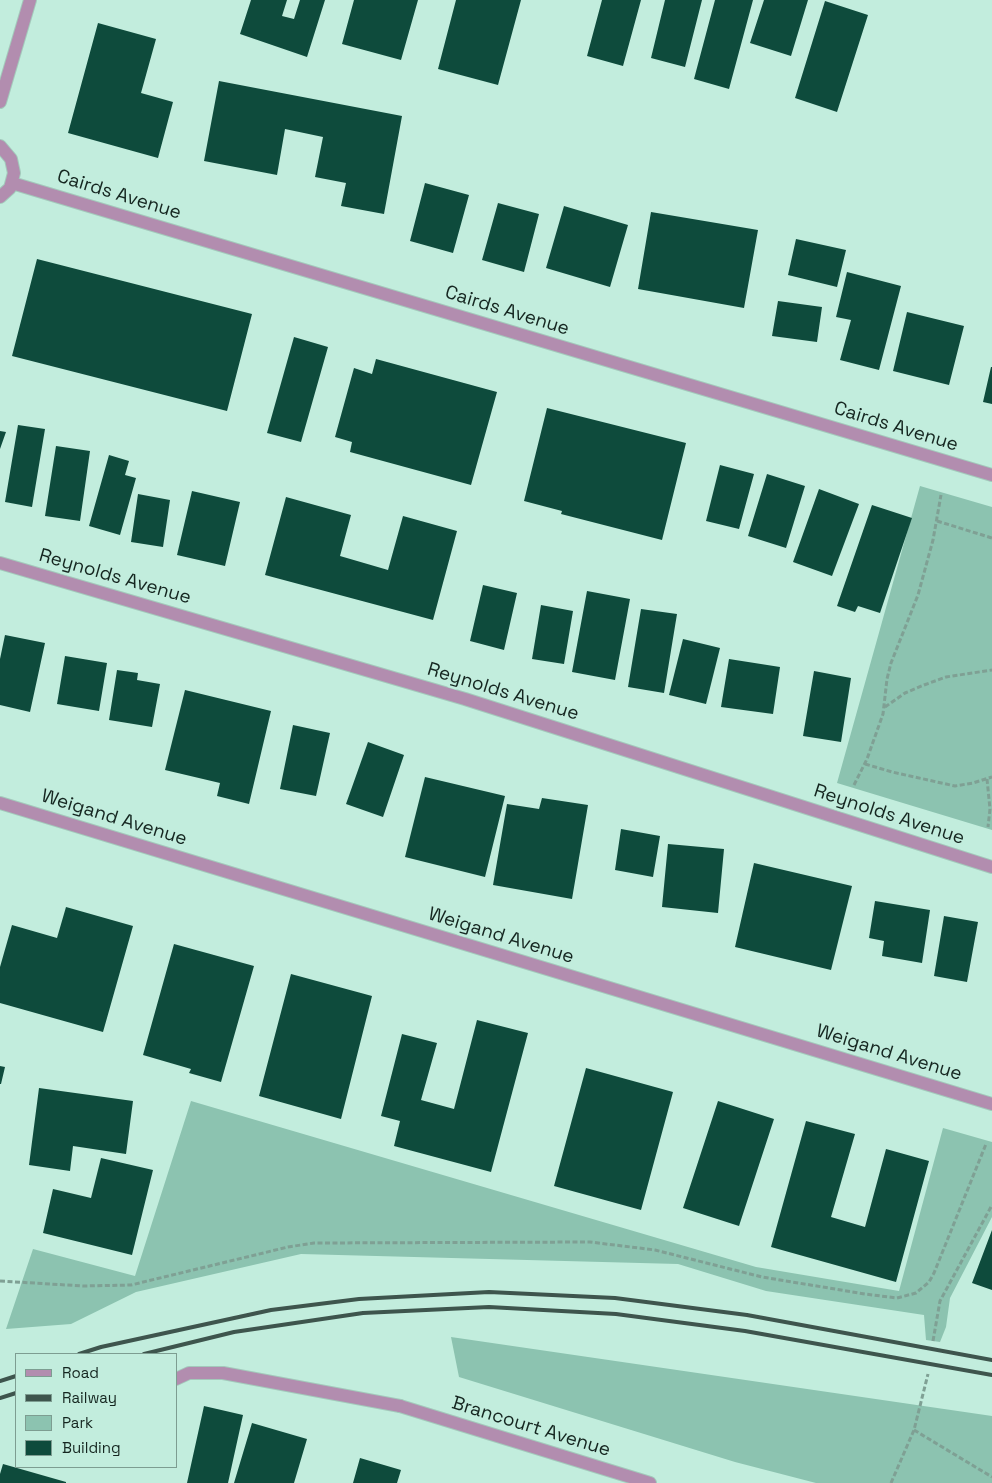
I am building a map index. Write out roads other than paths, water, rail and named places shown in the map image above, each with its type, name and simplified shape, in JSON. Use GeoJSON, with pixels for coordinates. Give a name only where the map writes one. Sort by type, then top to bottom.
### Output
{"type":"FeatureCollection","features":[{"type":"Feature","properties":{"kind":"street"},"geometry":{"type":"LineString","coordinates":[[0,102],[30,0]]}},
{"type":"Feature","properties":{"kind":"street"},"geometry":{"type":"LineString","coordinates":[[0,146],[9,154],[13,163],[14,173],[12,183],[0,197]]}},
{"type":"Feature","properties":{"kind":"street","name":"Cairds Avenue"},"geometry":{"type":"LineString","coordinates":[[12,183],[992,475]]}},
{"type":"Feature","properties":{"kind":"street","name":"Reynolds Avenue"},"geometry":{"type":"LineString","coordinates":[[0,563],[465,699],[992,867]]}},
{"type":"Feature","properties":{"kind":"street","name":"Weigand Avenue"},"geometry":{"type":"LineString","coordinates":[[0,804],[992,1104]]}},
{"type":"Feature","properties":{"kind":"street","name":"Brancourt Avenue"},"geometry":{"type":"LineString","coordinates":[[178,1378],[189,1373],[223,1373],[400,1406],[650,1483]]}},
{"type":"Feature","properties":{"kind":"railway"},"geometry":{"type":"LineString","coordinates":[[82,1353],[101,1347],[271,1310],[359,1299],[489,1292],[615,1298],[747,1315],[992,1360]]}},
{"type":"Feature","properties":{"kind":"railway"},"geometry":{"type":"LineString","coordinates":[[148,1353],[234,1332],[363,1313],[489,1307],[616,1314],[745,1331],[992,1375]]}},
{"type":"Feature","properties":{"kind":"railway"},"geometry":{"type":"LineString","coordinates":[[0,1381],[15,1376]]}},
{"type":"Feature","properties":{"kind":"railway"},"geometry":{"type":"LineString","coordinates":[[0,1398],[15,1393]]}}]}
